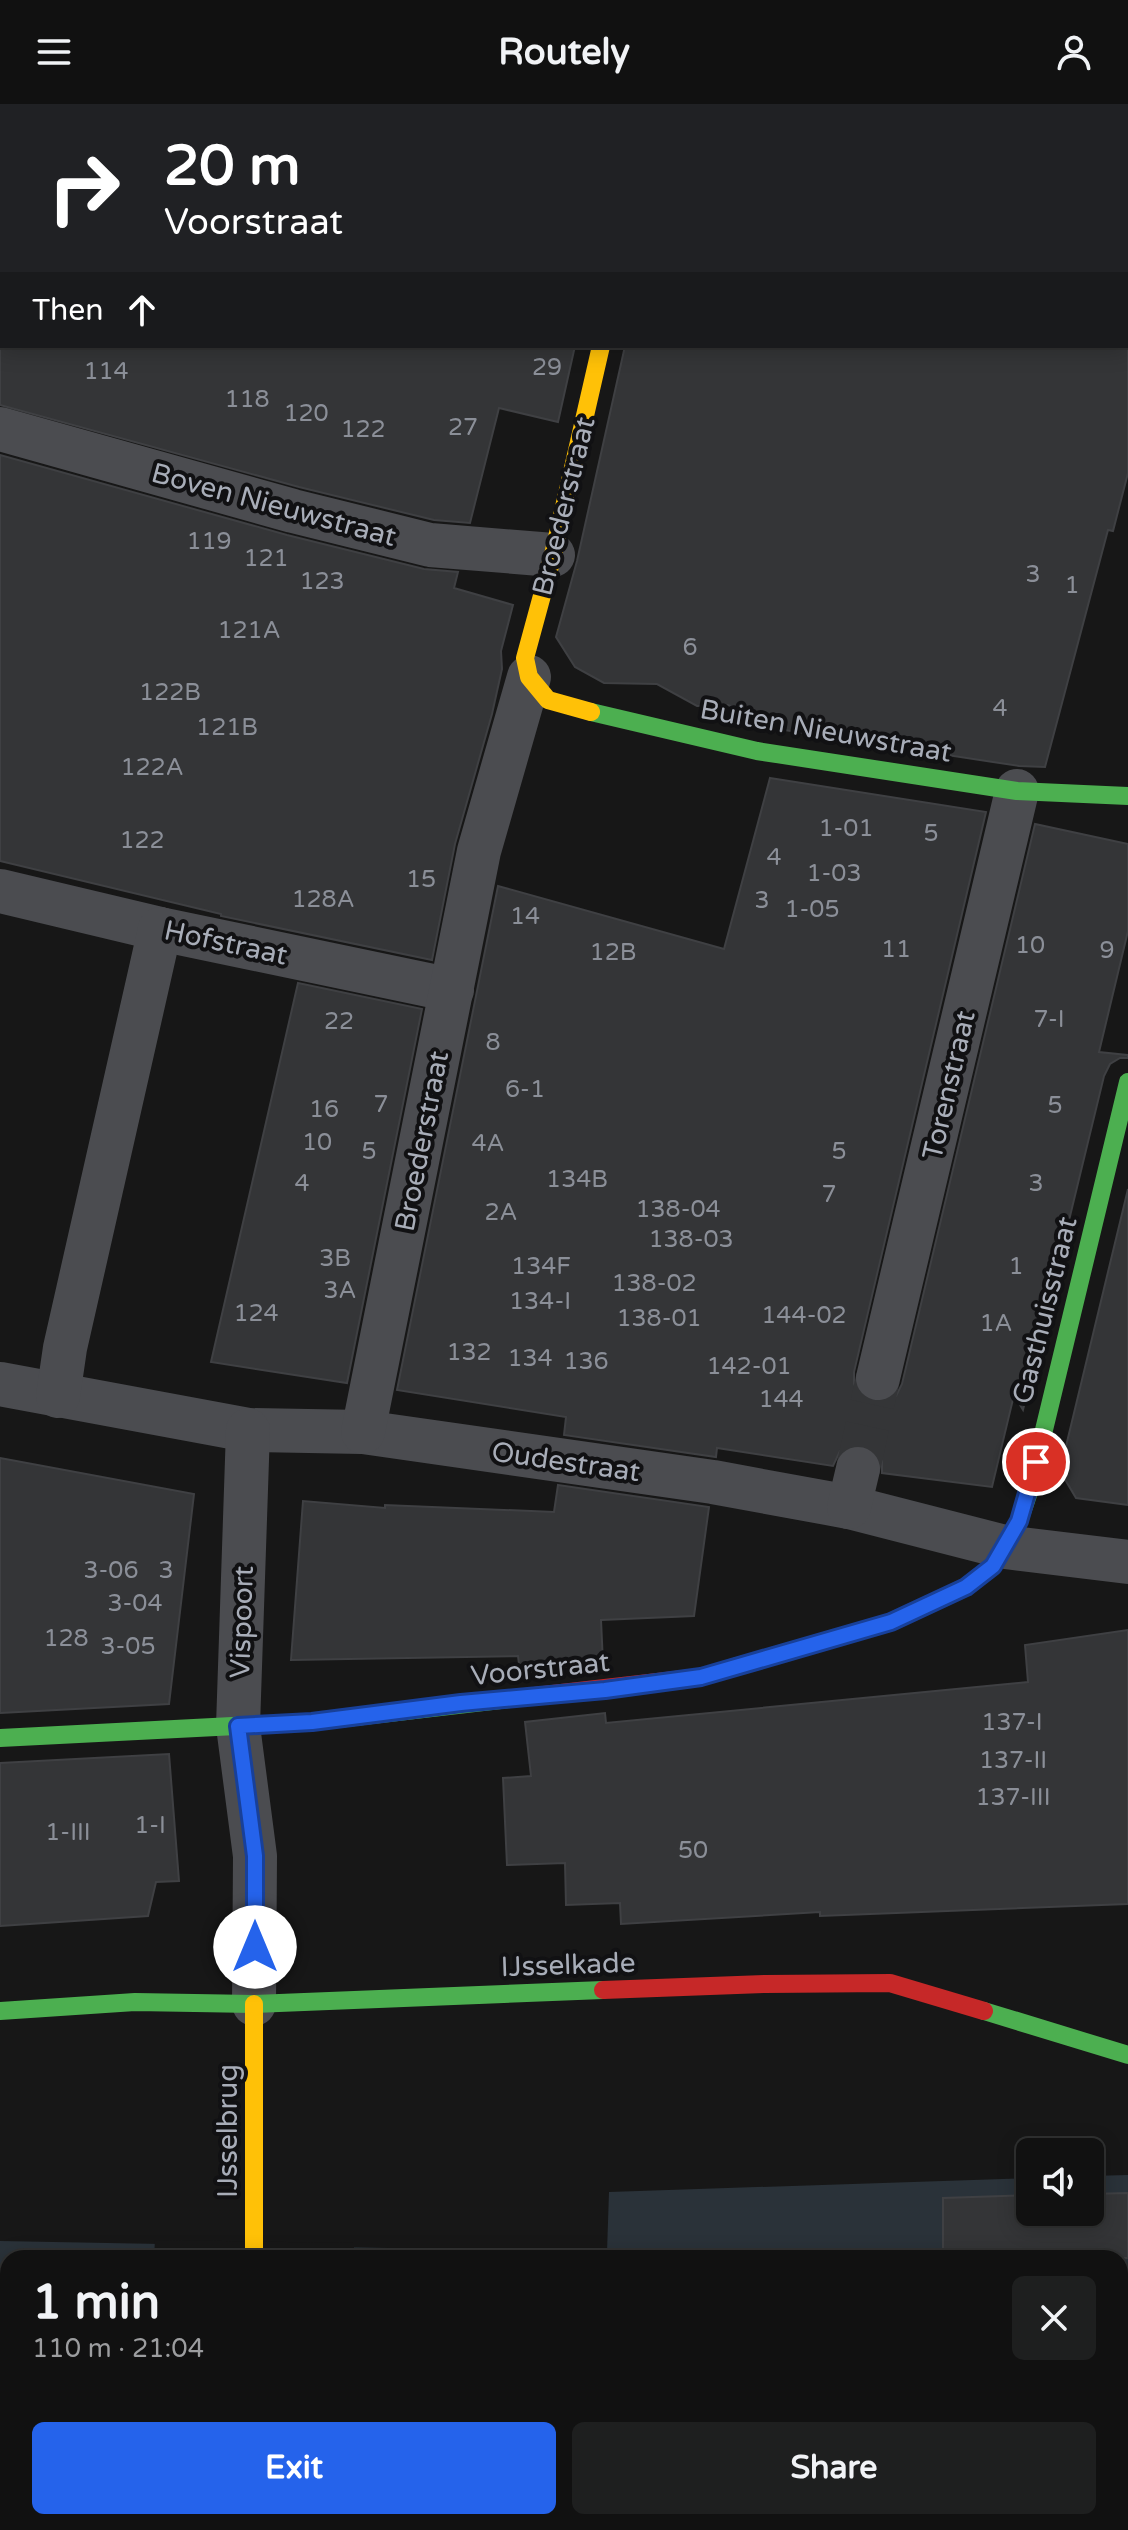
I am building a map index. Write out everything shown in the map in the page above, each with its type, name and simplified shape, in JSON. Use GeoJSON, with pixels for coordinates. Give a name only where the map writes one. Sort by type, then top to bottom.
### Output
{"type":"FeatureCollection","features":[{"type":"Feature","properties":{"kind":"street","name":"Broederstraat"},"geometry":{"type":"LineString","coordinates":[[363,1432],[452,990],[492,854],[529,677],[525,658],[553,555],[601,348]]}},
{"type":"Feature","properties":{"kind":"street","name":"Boven Nieuwstraat"},"geometry":{"type":"LineString","coordinates":[[0,429],[293,511],[430,545],[553,555]]}},
{"type":"Feature","properties":{"kind":"street","name":"Buiten Nieuwstraat"},"geometry":{"type":"LineString","coordinates":[[529,677],[548,700],[755,761],[1017,791],[1128,796]]}},
{"type":"Feature","properties":{"kind":"street","name":"Torenstraat"},"geometry":{"type":"LineString","coordinates":[[878,1378],[1017,791]]}},
{"type":"Feature","properties":{"kind":"street","name":"Hofstraat"},"geometry":{"type":"LineString","coordinates":[[0,891],[160,929],[452,990]]}},
{"type":"Feature","properties":{"kind":"street"},"geometry":{"type":"LineString","coordinates":[[58,1396],[65,1348],[160,929]]}},
{"type":"Feature","properties":{"kind":"street","name":"Gasthuisstraat"},"geometry":{"type":"LineString","coordinates":[[1005,1547],[1019,1521],[1029,1492],[1128,1082]]}},
{"type":"Feature","properties":{"kind":"street","name":"Oudestraat"},"geometry":{"type":"LineString","coordinates":[[0,1384],[248,1430],[363,1432],[713,1482],[853,1488],[1005,1547],[1128,1562]]}},
{"type":"Feature","properties":{"kind":"street","name":"Vispoort"},"geometry":{"type":"LineString","coordinates":[[248,1430],[238,1726],[255,1856],[254,2004]]}},
{"type":"Feature","properties":{"kind":"street","name":"Voorstraat"},"geometry":{"type":"LineString","coordinates":[[0,1738],[312,1722],[701,1677],[891,1622],[966,1587],[993,1566],[1005,1547]]}},
{"type":"Feature","properties":{"kind":"street","name":"IJsselkade"},"geometry":{"type":"LineString","coordinates":[[0,2011],[135,2002],[254,2004],[765,1984],[890,1983],[1128,2055]]}},
{"type":"Feature","properties":{"kind":"street","name":"IJsselbrug"},"geometry":{"type":"LineString","coordinates":[[254,2004],[254,2250]]}},
{"type":"Feature","properties":{"kind":"shaded area"},"geometry":{"type":"Polygon","coordinates":[[[1128,2175],[1128,2250],[607,2250],[609,2192],[1016,2178],[1016,2226],[1104,2226],[1104,2176],[1128,2175]]]}},
{"type":"Feature","properties":{"kind":"shaded area"},"geometry":{"type":"Polygon","coordinates":[[[0,2241],[497,2250],[0,2250],[0,2241]]]}},
{"type":"Feature","properties":{"kind":"pier"},"geometry":{"type":"Polygon","coordinates":[[[155,2240],[354,2243],[354,2250],[154,2250],[155,2240]]]}},
{"type":"Feature","properties":{"kind":"building"},"geometry":{"type":"Polygon","coordinates":[[[0,348],[575,348],[558,422],[499,408],[470,523],[434,520],[299,487],[0,405],[0,348]]]}},
{"type":"Feature","properties":{"kind":"building"},"geometry":{"type":"Polygon","coordinates":[[[625,348],[1128,348],[1128,473],[1113,531],[1108,530],[1045,767],[1019,766],[784,730],[786,725],[728,705],[697,706],[657,684],[604,683],[575,667],[556,637],[577,561],[625,348]]]}},
{"type":"Feature","properties":{"kind":"building"},"geometry":{"type":"Polygon","coordinates":[[[0,455],[287,535],[424,569],[458,572],[454,588],[513,605],[501,651],[502,669],[492,714],[455,844],[432,960],[221,916],[0,861],[0,455]]]}},
{"type":"Feature","properties":{"kind":"building"},"geometry":{"type":"Polygon","coordinates":[[[770,778],[986,812],[854,1372],[854,1384],[860,1396],[873,1402],[884,1402],[896,1396],[902,1384],[1035,824],[1128,844],[1128,931],[1099,1052],[1128,1055],[1128,1058],[1120,1058],[1110,1064],[1104,1076],[1023,1410],[1014,1395],[992,1487],[882,1473],[882,1461],[876,1451],[863,1445],[852,1445],[840,1451],[833,1466],[717,1448],[716,1457],[564,1435],[566,1417],[397,1390],[498,886],[724,949],[770,778]]]}},
{"type":"Feature","properties":{"kind":"building"},"geometry":{"type":"Polygon","coordinates":[[[298,983],[422,1009],[347,1383],[211,1362],[298,983]]]}},
{"type":"Feature","properties":{"kind":"building"},"geometry":{"type":"Polygon","coordinates":[[[1128,1189],[1128,1505],[1076,1498],[1060,1471],[1128,1189]]]}},
{"type":"Feature","properties":{"kind":"building"},"geometry":{"type":"Polygon","coordinates":[[[0,1458],[194,1494],[169,1704],[0,1713],[0,1458]]]}},
{"type":"Feature","properties":{"kind":"building"},"geometry":{"type":"Polygon","coordinates":[[[558,1485],[709,1507],[694,1616],[601,1620],[603,1663],[520,1673],[518,1656],[291,1660],[303,1501],[385,1508],[385,1505],[554,1512],[558,1485]]]}},
{"type":"Feature","properties":{"kind":"building"},"geometry":{"type":"Polygon","coordinates":[[[1128,1630],[1128,1904],[820,1916],[820,1912],[621,1924],[620,1903],[566,1905],[565,1863],[507,1865],[503,1778],[531,1776],[525,1722],[605,1713],[606,1723],[1028,1682],[1025,1645],[1128,1630]]]}},
{"type":"Feature","properties":{"kind":"building"},"geometry":{"type":"Polygon","coordinates":[[[169,1754],[179,1881],[156,1882],[148,1916],[0,1926],[0,1763],[169,1754]]]}},
{"type":"Feature","properties":{"kind":"building"},"geometry":{"type":"Polygon","coordinates":[[[1128,2193],[1128,2250],[943,2250],[943,2198],[1016,2195],[1016,2226],[1104,2226],[1104,2194],[1128,2193]]]}},
{"type":"Feature","properties":{"kind":"tunnel"},"geometry":{"type":"LineString","coordinates":[[858,1469],[878,1378]]}},
{"type":"Feature","properties":{"kind":"traffic: fast"},"geometry":{"type":"LineString","coordinates":[[591,712],[757,751],[1017,791],[1128,796]]}},
{"type":"Feature","properties":{"kind":"traffic: fast"},"geometry":{"type":"LineString","coordinates":[[731,1668],[891,1622],[966,1587],[993,1566],[1019,1521],[1029,1492],[1128,1082]]}},
{"type":"Feature","properties":{"kind":"traffic: fast"},"geometry":{"type":"LineString","coordinates":[[0,1738],[312,1722],[526,1697]]}},
{"type":"Feature","properties":{"kind":"traffic: fast"},"geometry":{"type":"LineString","coordinates":[[0,2011],[135,2002],[254,2004],[603,1990]]}},
{"type":"Feature","properties":{"kind":"traffic: fast"},"geometry":{"type":"LineString","coordinates":[[984,2011],[1128,2055]]}},
{"type":"Feature","properties":{"kind":"traffic: slow"},"geometry":{"type":"LineString","coordinates":[[591,712],[548,700],[529,677],[525,658],[553,555],[601,348]]}},
{"type":"Feature","properties":{"kind":"traffic: slow"},"geometry":{"type":"LineString","coordinates":[[254,2004],[254,2250]]}},
{"type":"Feature","properties":{"kind":"traffic: jam"},"geometry":{"type":"LineString","coordinates":[[526,1697],[701,1677],[731,1668]]}},
{"type":"Feature","properties":{"kind":"traffic: jam"},"geometry":{"type":"LineString","coordinates":[[603,1990],[890,1983],[984,2011]]}},
{"type":"Feature","properties":{"kind":"route"},"geometry":{"type":"LineString","coordinates":[[255,1947],[255,1856],[238,1726],[312,1722],[701,1677],[891,1622],[966,1587],[993,1566],[1019,1521],[1036,1462]]}}]}
